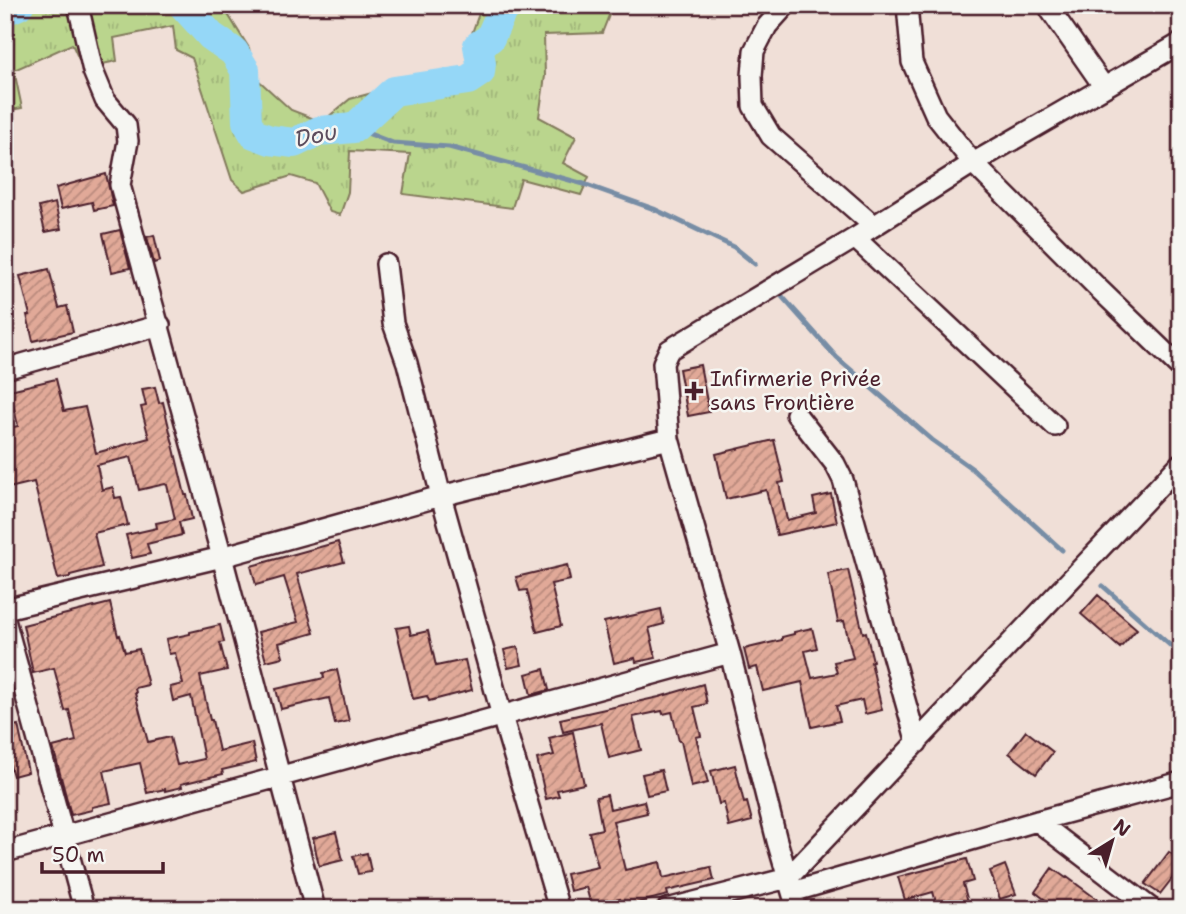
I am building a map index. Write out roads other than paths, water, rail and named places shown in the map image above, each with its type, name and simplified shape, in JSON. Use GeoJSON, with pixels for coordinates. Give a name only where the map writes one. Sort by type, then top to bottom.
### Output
{"type":"FeatureCollection","features":[{"type":"Feature","properties":{"kind":"street"},"geometry":{"type":"LineString","coordinates":[[78,5],[93,71],[105,100],[126,125],[128,141],[120,185],[160,325],[315,909]]}},
{"type":"Feature","properties":{"kind":"street"},"geometry":{"type":"LineString","coordinates":[[786,5],[767,26],[754,51],[754,106],[771,136],[874,226]]}},
{"type":"Feature","properties":{"kind":"street"},"geometry":{"type":"LineString","coordinates":[[908,5],[912,62],[936,116],[973,163],[1181,368]]}},
{"type":"Feature","properties":{"kind":"street"},"geometry":{"type":"LineString","coordinates":[[1051,11],[1104,87]]}},
{"type":"Feature","properties":{"kind":"street"},"geometry":{"type":"LineString","coordinates":[[792,893],[730,653],[669,439],[663,363],[669,350],[973,163],[1181,43]]}},
{"type":"Feature","properties":{"kind":"street"},"geometry":{"type":"LineString","coordinates":[[855,238],[1055,426]]}},
{"type":"Feature","properties":{"kind":"street"},"geometry":{"type":"LineString","coordinates":[[386,264],[393,323],[407,363],[502,716],[559,909]]}},
{"type":"Feature","properties":{"kind":"street"},"geometry":{"type":"LineString","coordinates":[[5,369],[160,325]]}},
{"type":"Feature","properties":{"kind":"street"},"geometry":{"type":"LineString","coordinates":[[796,414],[835,464],[843,480],[917,743]]}},
{"type":"Feature","properties":{"kind":"street"},"geometry":{"type":"LineString","coordinates":[[5,609],[222,556],[441,496],[669,439]]}},
{"type":"Feature","properties":{"kind":"street"},"geometry":{"type":"LineString","coordinates":[[792,893],[917,743],[1181,463]]}},
{"type":"Feature","properties":{"kind":"street"},"geometry":{"type":"LineString","coordinates":[[5,620],[84,909]]}},
{"type":"Feature","properties":{"kind":"street"},"geometry":{"type":"LineString","coordinates":[[5,852],[730,653]]}},
{"type":"Feature","properties":{"kind":"street"},"geometry":{"type":"LineString","coordinates":[[667,909],[792,893],[1181,782]]}},
{"type":"Feature","properties":{"kind":"street"},"geometry":{"type":"LineString","coordinates":[[1037,821],[1152,909]]}},
{"type":"Feature","properties":{"kind":"waterway","name":"Dou"},"geometry":{"type":"LineString","coordinates":[[5,11],[19,5]]}},
{"type":"Feature","properties":{"kind":"waterway","name":"Dou"},"geometry":{"type":"LineString","coordinates":[[183,5],[211,36],[234,52],[245,70],[247,122],[254,134],[270,140],[294,143],[319,131],[354,128],[394,91],[468,80],[480,72],[478,46],[490,38],[502,11],[509,5]]}},
{"type":"Feature","properties":{"kind":"waterway"},"geometry":{"type":"LineString","coordinates":[[354,128],[393,143],[449,147],[584,184],[654,209],[734,247],[755,264]]}},
{"type":"Feature","properties":{"kind":"waterway"},"geometry":{"type":"LineString","coordinates":[[779,293],[837,358],[932,440],[974,470],[1062,550]]}},
{"type":"Feature","properties":{"kind":"waterway"},"geometry":{"type":"LineString","coordinates":[[1103,586],[1181,655]]}},
{"type":"Feature","properties":{"kind":"place","name":"Infirmerie Privée sans Frontière"},"geometry":{"type":"Point","coordinates":[694,391]}}]}
